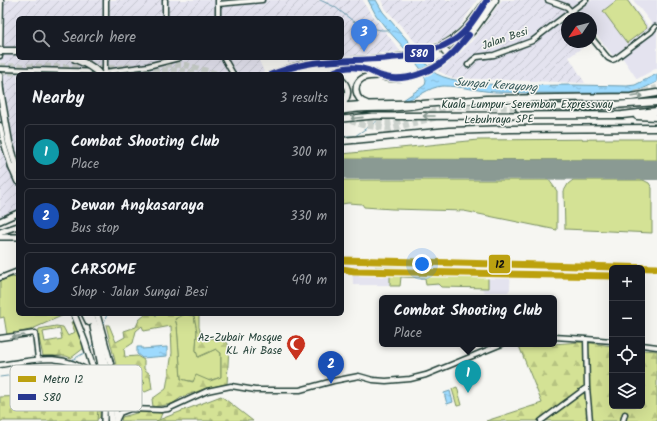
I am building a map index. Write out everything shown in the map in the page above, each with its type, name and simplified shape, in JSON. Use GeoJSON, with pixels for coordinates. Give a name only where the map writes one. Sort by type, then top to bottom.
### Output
{"type":"FeatureCollection","features":[{"type":"Feature","properties":{"kind":"highway"},"geometry":{"type":"LineString","coordinates":[[441,46],[454,40],[465,30],[487,0]]}},
{"type":"Feature","properties":{"kind":"highway"},"geometry":{"type":"LineString","coordinates":[[448,58],[475,28],[495,0]]}},
{"type":"Feature","properties":{"kind":"highway"},"geometry":{"type":"LineString","coordinates":[[448,43],[444,48],[445,52],[449,54],[455,51]]}},
{"type":"Feature","properties":{"kind":"highway"},"geometry":{"type":"LineString","coordinates":[[0,53],[16,52]]}},
{"type":"Feature","properties":{"kind":"highway"},"geometry":{"type":"LineString","coordinates":[[78,60],[99,72]]}},
{"type":"Feature","properties":{"kind":"highway"},"geometry":{"type":"LineString","coordinates":[[81,60],[100,72]]}},
{"type":"Feature","properties":{"kind":"highway"},"geometry":{"type":"LineString","coordinates":[[0,90],[9,142],[16,165]]}},
{"type":"Feature","properties":{"kind":"highway","name":"Kuala Lumpur–Seremban Expressway"},"geometry":{"type":"LineString","coordinates":[[424,104],[486,100],[631,97],[657,93]]}},
{"type":"Feature","properties":{"kind":"highway"},"geometry":{"type":"LineString","coordinates":[[519,108],[585,107],[657,102]]}},
{"type":"Feature","properties":{"kind":"highway"},"geometry":{"type":"LineString","coordinates":[[585,107],[603,103]]}},
{"type":"Feature","properties":{"kind":"highway","name":"Kuala Lumpur–Seremban Expressway"},"geometry":{"type":"LineString","coordinates":[[397,116],[622,115],[657,111]]}},
{"type":"Feature","properties":{"kind":"highway"},"geometry":{"type":"LineString","coordinates":[[622,115],[657,117]]}},
{"type":"Feature","properties":{"kind":"highway"},"geometry":{"type":"LineString","coordinates":[[0,117],[8,154],[16,176]]}},
{"type":"Feature","properties":{"kind":"highway","name":"Lebuhraya SPE"},"geometry":{"type":"LineString","coordinates":[[344,142],[449,132],[657,129]]}},
{"type":"Feature","properties":{"kind":"highway"},"geometry":{"type":"LineString","coordinates":[[86,316],[89,322]]}},
{"type":"Feature","properties":{"kind":"highway"},"geometry":{"type":"LineString","coordinates":[[92,316],[102,348],[105,365]]}},
{"type":"Feature","properties":{"kind":"highway"},"geometry":{"type":"LineString","coordinates":[[110,411],[111,421]]}},
{"type":"Feature","properties":{"kind":"main road"},"geometry":{"type":"LineString","coordinates":[[278,72],[304,64],[400,56],[424,52],[441,46]]}},
{"type":"Feature","properties":{"kind":"main road"},"geometry":{"type":"LineString","coordinates":[[368,104],[363,102],[357,96],[356,91],[358,83],[362,78],[380,76],[392,78],[414,75],[435,66],[448,58]]}},
{"type":"Feature","properties":{"kind":"main road"},"geometry":{"type":"LineString","coordinates":[[333,72],[340,68],[355,67],[365,69],[380,76]]}},
{"type":"Feature","properties":{"kind":"main road"},"geometry":{"type":"LineString","coordinates":[[344,82],[347,86],[348,92],[347,99],[344,103]]}},
{"type":"Feature","properties":{"kind":"main road","name":"Kuala Lumpur–Seremban Expressway"},"geometry":{"type":"LineString","coordinates":[[344,106],[368,104],[384,106],[415,103],[424,104]]}},
{"type":"Feature","properties":{"kind":"main road"},"geometry":{"type":"LineString","coordinates":[[344,111],[384,106],[407,108],[424,104]]}},
{"type":"Feature","properties":{"kind":"main road"},"geometry":{"type":"LineString","coordinates":[[344,119],[373,116],[397,116]]}},
{"type":"Feature","properties":{"kind":"main road"},"geometry":{"type":"LineString","coordinates":[[0,222],[16,215]]}},
{"type":"Feature","properties":{"kind":"main road"},"geometry":{"type":"LineString","coordinates":[[0,232],[16,228]]}},
{"type":"Feature","properties":{"kind":"main road"},"geometry":{"type":"LineString","coordinates":[[0,238],[16,236]]}},
{"type":"Feature","properties":{"kind":"main road"},"geometry":{"type":"LineString","coordinates":[[75,316],[92,365]]}},
{"type":"Feature","properties":{"kind":"main road"},"geometry":{"type":"LineString","coordinates":[[91,316],[101,365]]}},
{"type":"Feature","properties":{"kind":"main road"},"geometry":{"type":"LineString","coordinates":[[98,316],[111,365]]}},
{"type":"Feature","properties":{"kind":"main road"},"geometry":{"type":"LineString","coordinates":[[89,322],[95,336]]}},
{"type":"Feature","properties":{"kind":"main road"},"geometry":{"type":"LineString","coordinates":[[116,411],[116,421]]}},
{"type":"Feature","properties":{"kind":"street"},"geometry":{"type":"LineString","coordinates":[[0,53],[1,0]]}},
{"type":"Feature","properties":{"kind":"street"},"geometry":{"type":"LineString","coordinates":[[106,0],[106,16]]}},
{"type":"Feature","properties":{"kind":"street"},"geometry":{"type":"LineString","coordinates":[[165,0],[165,16]]}},
{"type":"Feature","properties":{"kind":"street"},"geometry":{"type":"LineString","coordinates":[[218,16],[218,2],[262,0]]}},
{"type":"Feature","properties":{"kind":"street"},"geometry":{"type":"LineString","coordinates":[[548,0],[561,4],[572,11]]}},
{"type":"Feature","properties":{"kind":"street","name":"Jalan Besi"},"geometry":{"type":"LineString","coordinates":[[468,65],[477,57],[494,55],[532,41],[586,0]]}},
{"type":"Feature","properties":{"kind":"street"},"geometry":{"type":"LineString","coordinates":[[597,44],[608,58],[612,60],[651,32],[655,27]]}},
{"type":"Feature","properties":{"kind":"street"},"geometry":{"type":"LineString","coordinates":[[103,72],[105,60]]}},
{"type":"Feature","properties":{"kind":"street"},"geometry":{"type":"LineString","coordinates":[[115,72],[134,69],[164,60]]}},
{"type":"Feature","properties":{"kind":"street"},"geometry":{"type":"LineString","coordinates":[[226,60],[232,72]]}},
{"type":"Feature","properties":{"kind":"street"},"geometry":{"type":"LineString","coordinates":[[0,69],[73,70],[88,72]]}},
{"type":"Feature","properties":{"kind":"street"},"geometry":{"type":"LineString","coordinates":[[0,75],[6,121],[10,142],[16,161]]}},
{"type":"Feature","properties":{"kind":"street"},"geometry":{"type":"LineString","coordinates":[[0,125],[6,152],[16,177]]}},
{"type":"Feature","properties":{"kind":"street"},"geometry":{"type":"LineString","coordinates":[[0,278],[16,272]]}},
{"type":"Feature","properties":{"kind":"street"},"geometry":{"type":"LineString","coordinates":[[0,338],[35,333],[38,359]]}},
{"type":"Feature","properties":{"kind":"street"},"geometry":{"type":"LineString","coordinates":[[557,338],[609,342]]}},
{"type":"Feature","properties":{"kind":"street"},"geometry":{"type":"LineString","coordinates":[[586,339],[587,388],[590,421]]}},
{"type":"Feature","properties":{"kind":"street"},"geometry":{"type":"LineString","coordinates":[[645,345],[657,347]]}},
{"type":"Feature","properties":{"kind":"street"},"geometry":{"type":"LineString","coordinates":[[142,409],[168,409],[207,391],[231,386],[255,390],[300,390],[359,376],[373,380],[410,380],[495,347]]}},
{"type":"Feature","properties":{"kind":"street"},"geometry":{"type":"LineString","coordinates":[[0,365],[38,359],[58,359],[76,365]]}},
{"type":"Feature","properties":{"kind":"street"},"geometry":{"type":"LineString","coordinates":[[541,421],[587,388]]}},
{"type":"Feature","properties":{"kind":"street"},"geometry":{"type":"LineString","coordinates":[[116,421],[120,413],[126,411]]}},
{"type":"Feature","properties":{"kind":"street"},"geometry":{"type":"LineString","coordinates":[[623,421],[625,414]]}},
{"type":"Feature","properties":{"kind":"shaded area"},"geometry":{"type":"Polygon","coordinates":[[[0,0],[363,0],[364,4],[400,51],[344,57],[344,16],[16,16],[16,60],[259,60],[264,72],[16,72],[16,209],[0,217],[0,0]]]}},
{"type":"Feature","properties":{"kind":"shaded area"},"geometry":{"type":"Polygon","coordinates":[[[381,0],[477,0],[458,29],[442,41],[418,45],[385,8],[381,0]]]}},
{"type":"Feature","properties":{"kind":"shaded area"},"geometry":{"type":"Polygon","coordinates":[[[502,0],[541,0],[565,9],[567,12],[561,12],[561,48],[582,48],[569,57],[585,83],[453,78],[436,70],[458,55],[472,41],[502,0]]]}},
{"type":"Feature","properties":{"kind":"shaded area"},"geometry":{"type":"Polygon","coordinates":[[[555,0],[584,0],[573,8],[555,0]]]}},
{"type":"Feature","properties":{"kind":"shaded area"},"geometry":{"type":"Polygon","coordinates":[[[592,0],[628,0],[650,28],[613,56],[597,36],[597,12],[577,11],[592,0]]]}},
{"type":"Feature","properties":{"kind":"shaded area"},"geometry":{"type":"Polygon","coordinates":[[[633,0],[657,0],[657,24],[654,26],[652,24],[633,0]]]}},
{"type":"Feature","properties":{"kind":"shaded area"},"geometry":{"type":"Polygon","coordinates":[[[657,30],[657,68],[637,79],[622,57],[657,30]]]}},
{"type":"Feature","properties":{"kind":"shaded area"},"geometry":{"type":"Polygon","coordinates":[[[288,60],[310,60],[288,62],[288,60]]]}},
{"type":"Feature","properties":{"kind":"shaded area"},"geometry":{"type":"Polygon","coordinates":[[[377,258],[511,262],[510,289],[508,292],[485,292],[481,288],[426,285],[425,278],[400,277],[400,285],[353,285],[352,263],[363,263],[377,258]]]}},
{"type":"Feature","properties":{"kind":"green space"},"geometry":{"type":"Polygon","coordinates":[[[617,0],[627,0],[647,28],[627,43],[603,11],[617,0]]]}},
{"type":"Feature","properties":{"kind":"green space"},"geometry":{"type":"Polygon","coordinates":[[[657,139],[657,160],[344,159],[344,154],[478,140],[657,139]]]}},
{"type":"Feature","properties":{"kind":"green space"},"geometry":{"type":"Polygon","coordinates":[[[344,180],[549,180],[557,191],[557,230],[464,211],[392,209],[364,207],[362,204],[344,204],[344,180]]]}},
{"type":"Feature","properties":{"kind":"green space"},"geometry":{"type":"Polygon","coordinates":[[[573,180],[643,180],[649,183],[652,188],[652,233],[565,229],[564,191],[568,184],[573,180]]]}},
{"type":"Feature","properties":{"kind":"green space"},"geometry":{"type":"Polygon","coordinates":[[[375,258],[500,262],[500,268],[376,267],[375,258]]]}},
{"type":"Feature","properties":{"kind":"green space"},"geometry":{"type":"Polygon","coordinates":[[[390,271],[474,273],[488,275],[488,288],[441,287],[438,284],[426,285],[425,278],[401,277],[400,286],[390,286],[390,271]]]}},
{"type":"Feature","properties":{"kind":"green space"},"geometry":{"type":"Polygon","coordinates":[[[12,277],[16,278],[16,316],[62,316],[30,330],[7,335],[4,317],[0,318],[0,281],[12,277]]]}},
{"type":"Feature","properties":{"kind":"green space"},"geometry":{"type":"Polygon","coordinates":[[[144,316],[181,316],[175,319],[177,326],[181,379],[193,382],[196,375],[210,381],[221,377],[221,353],[216,349],[198,357],[196,350],[197,331],[194,316],[199,316],[199,327],[202,338],[225,339],[229,346],[227,384],[207,388],[182,397],[172,404],[153,407],[152,399],[166,389],[172,353],[171,326],[144,331],[142,326],[136,331],[133,343],[124,349],[125,357],[137,356],[144,360],[144,369],[150,374],[152,389],[145,392],[142,390],[142,386],[145,383],[142,380],[142,365],[116,365],[106,325],[109,325],[116,342],[125,337],[124,331],[136,327],[139,320],[144,316]]]}},
{"type":"Feature","properties":{"kind":"green space"},"geometry":{"type":"Polygon","coordinates":[[[181,316],[194,316],[197,331],[196,350],[198,357],[216,349],[221,353],[221,377],[201,381],[181,379],[177,326],[175,319],[181,316]]]}},
{"type":"Feature","properties":{"kind":"green space"},"geometry":{"type":"Polygon","coordinates":[[[71,322],[74,322],[84,348],[71,358],[66,356],[43,356],[38,334],[39,329],[56,326],[63,327],[68,336],[75,332],[71,322]],[[60,329],[43,332],[45,342],[62,339],[60,329]]]}},
{"type":"Feature","properties":{"kind":"green space"},"geometry":{"type":"Polygon","coordinates":[[[583,342],[609,346],[609,409],[645,409],[645,350],[657,351],[657,421],[486,421],[542,403],[519,347],[557,347],[557,344],[583,342]]]}},
{"type":"Feature","properties":{"kind":"green space"},"geometry":{"type":"Polygon","coordinates":[[[457,387],[462,405],[457,406],[452,389],[457,387]]]}},
{"type":"Feature","properties":{"kind":"green space"},"geometry":{"type":"Polygon","coordinates":[[[221,396],[253,421],[156,421],[221,396]]]}},
{"type":"Feature","properties":{"kind":"green space"},"geometry":{"type":"Polygon","coordinates":[[[0,397],[10,397],[10,411],[98,411],[97,421],[0,421],[0,397]]]}},
{"type":"Feature","properties":{"kind":"green space"},"geometry":{"type":"Polygon","coordinates":[[[86,411],[100,411],[100,417],[95,421],[86,411]]]}},
{"type":"Feature","properties":{"kind":"green space"},"geometry":{"type":"Polygon","coordinates":[[[144,411],[162,413],[159,421],[121,421],[122,417],[144,411]]]}},
{"type":"Feature","properties":{"kind":"water","name":"Sungai Kerayong"},"geometry":{"type":"Polygon","coordinates":[[[368,0],[376,0],[383,12],[432,71],[443,77],[459,81],[500,85],[627,86],[635,85],[657,74],[657,82],[631,93],[495,92],[443,86],[432,88],[414,98],[403,100],[425,85],[426,80],[420,68],[376,15],[368,0]]]}},
{"type":"Feature","properties":{"kind":"water"},"geometry":{"type":"Polygon","coordinates":[[[137,347],[142,347],[142,349],[167,347],[167,356],[142,358],[137,354],[137,347]]]}},
{"type":"Feature","properties":{"kind":"water"},"geometry":{"type":"Polygon","coordinates":[[[450,391],[453,402],[447,404],[444,393],[450,391]]]}},
{"type":"Feature","properties":{"kind":"waterway"},"geometry":{"type":"LineString","coordinates":[[320,0],[335,7],[353,21],[371,28],[390,30]]}},
{"type":"Feature","properties":{"kind":"waterway"},"geometry":{"type":"LineString","coordinates":[[388,114],[393,110]]}},
{"type":"Feature","properties":{"kind":"waterway"},"geometry":{"type":"LineString","coordinates":[[344,136],[355,136],[380,119]]}},
{"type":"Feature","properties":{"kind":"waterway"},"geometry":{"type":"LineString","coordinates":[[103,326],[106,316]]}},
{"type":"Feature","properties":{"kind":"waterway"},"geometry":{"type":"LineString","coordinates":[[90,348],[94,343]]}},
{"type":"Feature","properties":{"kind":"waterway"},"geometry":{"type":"LineString","coordinates":[[70,361],[86,352]]}},
{"type":"Feature","properties":{"kind":"waterway"},"geometry":{"type":"LineString","coordinates":[[0,377],[10,376]]}},
{"type":"Feature","properties":{"kind":"runway"},"geometry":{"type":"LineString","coordinates":[[347,169],[657,170]]}},
{"type":"Feature","properties":{"kind":"tunnel"},"geometry":{"type":"LineString","coordinates":[[157,64],[186,65],[211,72]]}},
{"type":"Feature","properties":{"kind":"tunnel"},"geometry":{"type":"LineString","coordinates":[[0,66],[117,68],[134,66]]}},
{"type":"Feature","properties":{"kind":"tunnel"},"geometry":{"type":"LineString","coordinates":[[140,72],[166,70],[187,72]]}},
{"type":"Feature","properties":{"kind":"tunnel"},"geometry":{"type":"LineString","coordinates":[[0,72],[16,73]]}},
{"type":"Feature","properties":{"kind":"tunnel"},"geometry":{"type":"LineString","coordinates":[[635,94],[657,88]]}},
{"type":"Feature","properties":{"kind":"tunnel"},"geometry":{"type":"LineString","coordinates":[[603,103],[619,99]]}},
{"type":"Feature","properties":{"kind":"tunnel"},"geometry":{"type":"LineString","coordinates":[[529,113],[598,110],[657,105]]}},
{"type":"Feature","properties":{"kind":"tunnel"},"geometry":{"type":"LineString","coordinates":[[421,115],[454,106],[519,108]]}},
{"type":"Feature","properties":{"kind":"tunnel"},"geometry":{"type":"LineString","coordinates":[[344,113],[379,123],[394,123],[412,117]]}},
{"type":"Feature","properties":{"kind":"tunnel"},"geometry":{"type":"LineString","coordinates":[[344,119],[362,125],[391,129],[438,117]]}},
{"type":"Feature","properties":{"kind":"metro line","name":"12"},"geometry":{"type":"LineString","coordinates":[[344,260],[657,268]]}},
{"type":"Feature","properties":{"kind":"metro line","name":"12"},"geometry":{"type":"LineString","coordinates":[[344,269],[354,271],[609,276]]}},
{"type":"Feature","properties":{"kind":"transit line","name":"580"},"geometry":{"type":"LineString","coordinates":[[278,72],[309,63],[390,58],[424,53],[454,40],[464,32],[487,0]]}},
{"type":"Feature","properties":{"kind":"transit line","name":"580"},"geometry":{"type":"LineString","coordinates":[[334,72],[343,68],[353,67],[363,68],[378,75],[390,78],[417,75],[434,68],[448,58],[469,35]]}},
{"type":"Feature","properties":{"kind":"place","name":"CARSOME"},"geometry":{"type":"Point","coordinates":[364,52]}},
{"type":"Feature","properties":{"kind":"place","name":"Az-Zubair Mosque KL Air Base"},"geometry":{"type":"Point","coordinates":[296,361]}},
{"type":"Feature","properties":{"kind":"place","name":"Dewan Angkasaraya"},"geometry":{"type":"Point","coordinates":[331,384]}},
{"type":"Feature","properties":{"kind":"place","name":"Combat Shooting Club"},"geometry":{"type":"Point","coordinates":[468,393]}}]}
